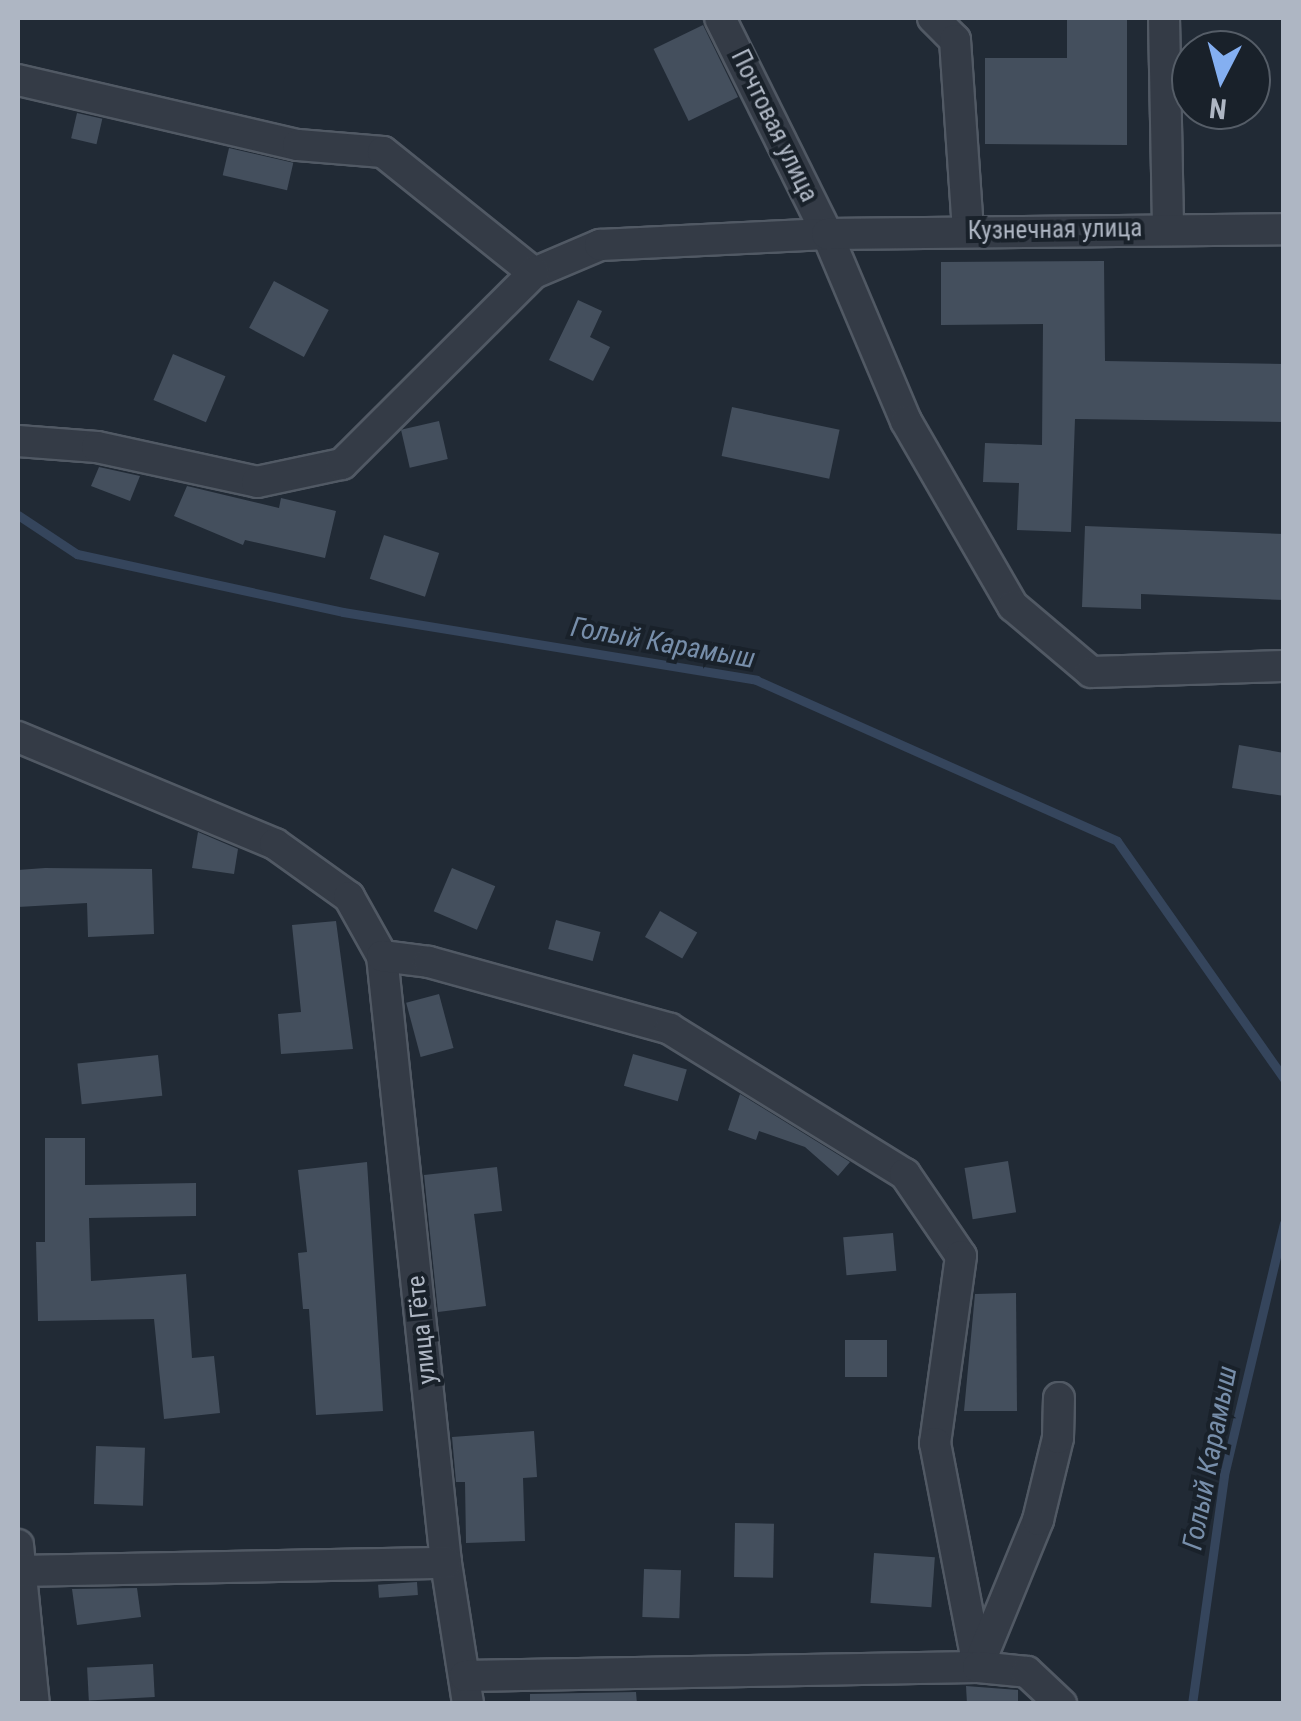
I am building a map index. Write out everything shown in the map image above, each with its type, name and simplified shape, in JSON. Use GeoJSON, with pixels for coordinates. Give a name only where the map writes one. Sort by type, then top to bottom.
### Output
{"type":"FeatureCollection","features":[{"type":"Feature","properties":{"kind":"street","name":"Почтовая улица"},"geometry":{"type":"LineString","coordinates":[[720,18],[827,234],[906,421],[1013,606],[1091,672],[1284,666]]}},
{"type":"Feature","properties":{"kind":"street"},"geometry":{"type":"LineString","coordinates":[[933,18],[956,40],[968,232]]}},
{"type":"Feature","properties":{"kind":"street"},"geometry":{"type":"LineString","coordinates":[[1164,18],[1168,228]]}},
{"type":"Feature","properties":{"kind":"street"},"geometry":{"type":"LineString","coordinates":[[18,80],[298,145],[383,152],[534,274],[342,464],[257,482],[98,447],[18,441]]}},
{"type":"Feature","properties":{"kind":"street","name":"Кузнечная улица"},"geometry":{"type":"LineString","coordinates":[[534,274],[600,244],[827,234],[1284,229]]}},
{"type":"Feature","properties":{"kind":"street"},"geometry":{"type":"LineString","coordinates":[[18,737],[275,844],[349,897],[382,956],[429,962],[670,1028],[905,1174],[962,1256],[935,1443],[978,1667]]}},
{"type":"Feature","properties":{"kind":"street","name":"улица Гёте"},"geometry":{"type":"LineString","coordinates":[[382,956],[446,1563],[467,1690]]}},
{"type":"Feature","properties":{"kind":"street"},"geometry":{"type":"LineString","coordinates":[[978,1667],[1038,1520],[1058,1438],[1058,1398]]}},
{"type":"Feature","properties":{"kind":"street"},"geometry":{"type":"LineString","coordinates":[[34,1704],[22,1636],[19,1558],[446,1563]]}},
{"type":"Feature","properties":{"kind":"street"},"geometry":{"type":"LineString","coordinates":[[467,1690],[978,1667],[1027,1672],[1061,1704]]}},
{"type":"Feature","properties":{"kind":"building"},"geometry":{"type":"Polygon","coordinates":[[[1067,18],[1127,18],[1127,145],[985,144],[985,58],[1067,58],[1067,18]]]}},
{"type":"Feature","properties":{"kind":"building"},"geometry":{"type":"Polygon","coordinates":[[[703,25],[738,97],[689,121],[654,49],[703,25]]]}},
{"type":"Feature","properties":{"kind":"building"},"geometry":{"type":"Polygon","coordinates":[[[77,113],[102,119],[96,144],[71,138],[77,113]]]}},
{"type":"Feature","properties":{"kind":"building"},"geometry":{"type":"Polygon","coordinates":[[[229,148],[293,163],[287,190],[223,175],[229,148]]]}},
{"type":"Feature","properties":{"kind":"building"},"geometry":{"type":"Polygon","coordinates":[[[1104,261],[1105,361],[1284,364],[1284,422],[1075,419],[1071,532],[1017,530],[1019,483],[983,482],[985,443],[1042,445],[1043,324],[941,325],[941,262],[1104,261]]]}},
{"type":"Feature","properties":{"kind":"building"},"geometry":{"type":"Polygon","coordinates":[[[274,281],[329,310],[304,357],[249,328],[274,281]]]}},
{"type":"Feature","properties":{"kind":"building"},"geometry":{"type":"Polygon","coordinates":[[[578,300],[602,311],[590,337],[610,347],[593,381],[549,360],[578,300]]]}},
{"type":"Feature","properties":{"kind":"building"},"geometry":{"type":"Polygon","coordinates":[[[173,354],[225,376],[206,422],[153,400],[173,354]]]}},
{"type":"Feature","properties":{"kind":"building"},"geometry":{"type":"Polygon","coordinates":[[[732,407],[840,430],[829,479],[722,456],[732,407]]]}},
{"type":"Feature","properties":{"kind":"building"},"geometry":{"type":"Polygon","coordinates":[[[439,421],[448,459],[410,468],[401,430],[439,421]]]}},
{"type":"Feature","properties":{"kind":"building"},"geometry":{"type":"Polygon","coordinates":[[[99,467],[140,476],[130,501],[91,486],[99,467]]]}},
{"type":"Feature","properties":{"kind":"building"},"geometry":{"type":"Polygon","coordinates":[[[187,486],[279,508],[281,498],[336,511],[325,558],[245,540],[243,545],[174,516],[187,486]]]}},
{"type":"Feature","properties":{"kind":"building"},"geometry":{"type":"Polygon","coordinates":[[[1085,526],[1284,534],[1284,600],[1141,594],[1141,609],[1082,607],[1085,526]]]}},
{"type":"Feature","properties":{"kind":"building"},"geometry":{"type":"Polygon","coordinates":[[[384,535],[439,553],[425,597],[370,579],[384,535]]]}},
{"type":"Feature","properties":{"kind":"building"},"geometry":{"type":"Polygon","coordinates":[[[1239,745],[1284,753],[1284,796],[1232,788],[1239,745]]]}},
{"type":"Feature","properties":{"kind":"building"},"geometry":{"type":"Polygon","coordinates":[[[198,832],[238,849],[234,874],[192,868],[198,832]]]}},
{"type":"Feature","properties":{"kind":"building"},"geometry":{"type":"Polygon","coordinates":[[[452,868],[495,886],[477,930],[434,911],[452,868]]]}},
{"type":"Feature","properties":{"kind":"building"},"geometry":{"type":"Polygon","coordinates":[[[152,869],[154,934],[88,937],[87,903],[18,907],[18,870],[152,869]]]}},
{"type":"Feature","properties":{"kind":"building"},"geometry":{"type":"Polygon","coordinates":[[[660,911],[697,932],[682,958],[645,937],[660,911]]]}},
{"type":"Feature","properties":{"kind":"building"},"geometry":{"type":"Polygon","coordinates":[[[556,920],[600,932],[593,961],[548,949],[556,920]]]}},
{"type":"Feature","properties":{"kind":"building"},"geometry":{"type":"Polygon","coordinates":[[[336,921],[353,1049],[281,1054],[278,1014],[301,1012],[292,925],[336,921]]]}},
{"type":"Feature","properties":{"kind":"building"},"geometry":{"type":"Polygon","coordinates":[[[439,994],[453,1048],[421,1057],[406,1003],[439,994]]]}},
{"type":"Feature","properties":{"kind":"building"},"geometry":{"type":"Polygon","coordinates":[[[633,1054],[687,1069],[678,1101],[624,1086],[633,1054]]]}},
{"type":"Feature","properties":{"kind":"building"},"geometry":{"type":"Polygon","coordinates":[[[158,1055],[162,1096],[82,1104],[77,1063],[158,1055]]]}},
{"type":"Feature","properties":{"kind":"building"},"geometry":{"type":"Polygon","coordinates":[[[740,1094],[850,1162],[838,1176],[805,1147],[759,1131],[756,1140],[728,1130],[740,1094]]]}},
{"type":"Feature","properties":{"kind":"building"},"geometry":{"type":"Polygon","coordinates":[[[45,1138],[85,1138],[85,1185],[196,1183],[196,1216],[89,1218],[91,1281],[186,1274],[192,1358],[214,1356],[220,1413],[164,1419],[154,1319],[38,1321],[36,1242],[45,1242],[45,1138]]]}},
{"type":"Feature","properties":{"kind":"building"},"geometry":{"type":"Polygon","coordinates":[[[1008,1161],[1016,1212],[973,1219],[965,1168],[1008,1161]]]}},
{"type":"Feature","properties":{"kind":"building"},"geometry":{"type":"Polygon","coordinates":[[[367,1162],[383,1411],[316,1415],[309,1309],[303,1309],[298,1253],[307,1252],[298,1170],[367,1162]]]}},
{"type":"Feature","properties":{"kind":"building"},"geometry":{"type":"Polygon","coordinates":[[[497,1167],[502,1211],[474,1214],[486,1306],[438,1312],[424,1175],[497,1167]]]}},
{"type":"Feature","properties":{"kind":"building"},"geometry":{"type":"Polygon","coordinates":[[[893,1233],[896,1271],[847,1275],[843,1237],[893,1233]]]}},
{"type":"Feature","properties":{"kind":"building"},"geometry":{"type":"Polygon","coordinates":[[[1016,1293],[1017,1411],[964,1411],[975,1294],[1016,1293]]]}},
{"type":"Feature","properties":{"kind":"building"},"geometry":{"type":"Polygon","coordinates":[[[845,1340],[887,1340],[887,1377],[845,1377],[845,1340]]]}},
{"type":"Feature","properties":{"kind":"building"},"geometry":{"type":"Polygon","coordinates":[[[534,1431],[537,1477],[523,1478],[525,1541],[466,1543],[465,1482],[456,1482],[452,1437],[534,1431]]]}},
{"type":"Feature","properties":{"kind":"building"},"geometry":{"type":"Polygon","coordinates":[[[96,1446],[145,1448],[143,1506],[94,1504],[96,1446]]]}},
{"type":"Feature","properties":{"kind":"building"},"geometry":{"type":"Polygon","coordinates":[[[735,1523],[774,1524],[773,1578],[734,1577],[735,1523]]]}},
{"type":"Feature","properties":{"kind":"building"},"geometry":{"type":"Polygon","coordinates":[[[874,1553],[935,1557],[931,1607],[871,1603],[874,1553]]]}},
{"type":"Feature","properties":{"kind":"building"},"geometry":{"type":"Polygon","coordinates":[[[644,1569],[681,1570],[679,1618],[642,1617],[644,1569]]]}},
{"type":"Feature","properties":{"kind":"building"},"geometry":{"type":"Polygon","coordinates":[[[417,1582],[418,1595],[379,1598],[378,1585],[417,1582]]]}},
{"type":"Feature","properties":{"kind":"building"},"geometry":{"type":"Polygon","coordinates":[[[137,1588],[141,1617],[77,1625],[72,1589],[137,1588]]]}},
{"type":"Feature","properties":{"kind":"building"},"geometry":{"type":"Polygon","coordinates":[[[153,1664],[155,1697],[89,1700],[87,1667],[153,1664]]]}},
{"type":"Feature","properties":{"kind":"building"},"geometry":{"type":"Polygon","coordinates":[[[966,1686],[1018,1690],[1018,1704],[967,1704],[966,1686]]]}},
{"type":"Feature","properties":{"kind":"building"},"geometry":{"type":"Polygon","coordinates":[[[636,1692],[637,1704],[530,1704],[530,1694],[636,1692]]]}},
{"type":"Feature","properties":{"kind":"waterway","name":"Голый Карамыш"},"geometry":{"type":"LineString","coordinates":[[18,515],[77,554],[343,612],[756,680],[1117,841],[1284,1079]]}},
{"type":"Feature","properties":{"kind":"waterway","name":"Голый Карамыш"},"geometry":{"type":"LineString","coordinates":[[1192,1704],[1224,1475],[1284,1223]]}}]}
